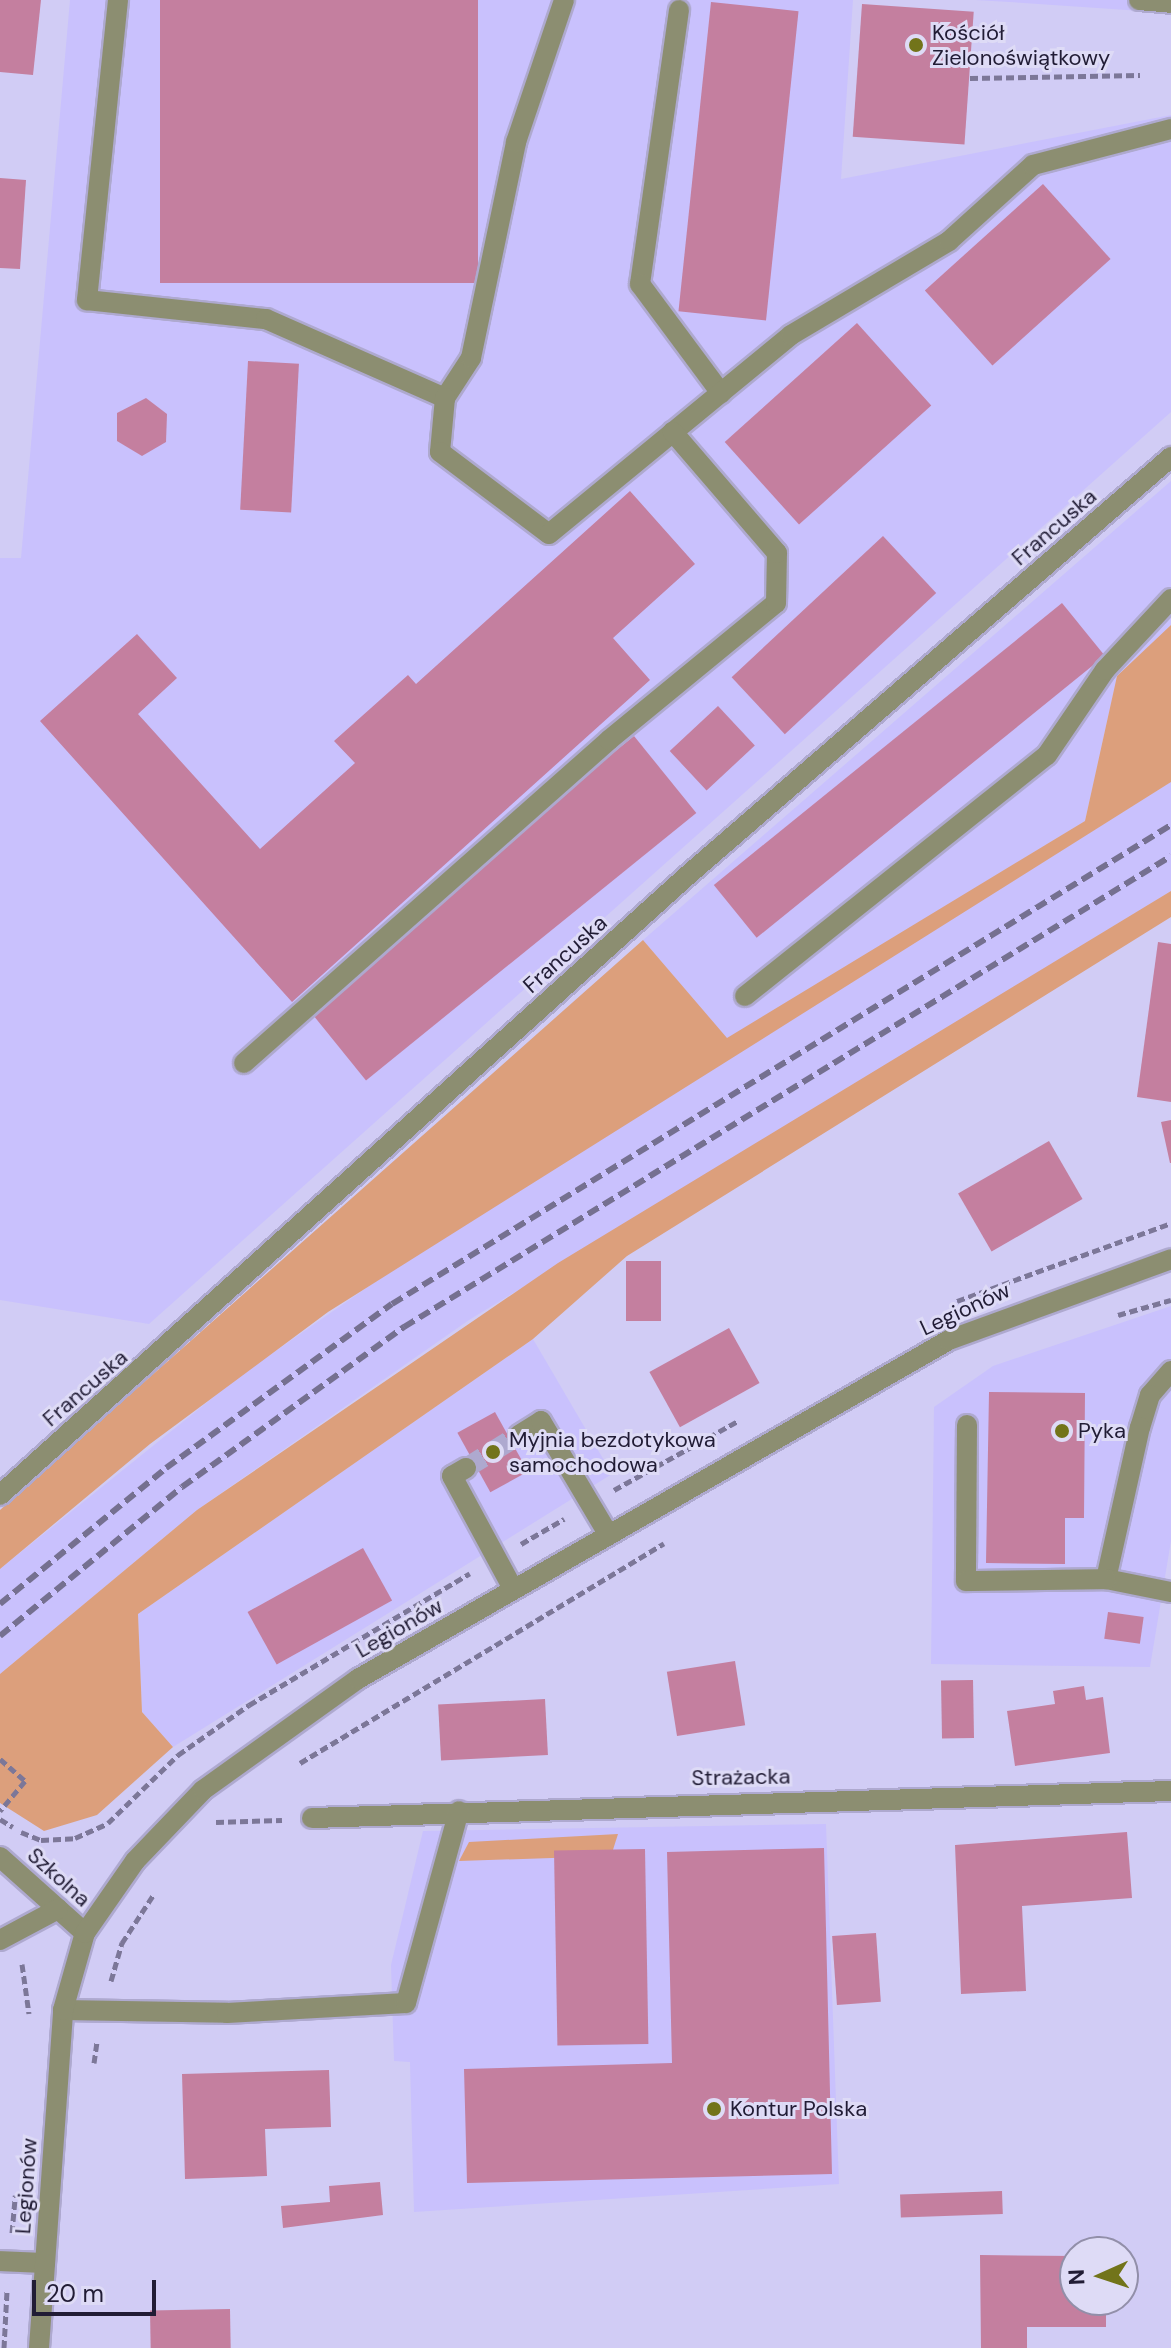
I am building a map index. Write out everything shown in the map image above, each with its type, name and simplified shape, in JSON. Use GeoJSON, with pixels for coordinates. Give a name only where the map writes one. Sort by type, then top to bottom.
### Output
{"type":"FeatureCollection","features":[{"type":"Feature","properties":{"kind":"street"},"geometry":{"type":"LineString","coordinates":[[118,0],[87,300],[266,319],[445,398]]}},
{"type":"Feature","properties":{"kind":"street"},"geometry":{"type":"LineString","coordinates":[[564,0],[516,142],[471,358],[445,398],[440,452],[549,534],[791,335],[949,241],[1033,165],[1171,129]]}},
{"type":"Feature","properties":{"kind":"street"},"geometry":{"type":"LineString","coordinates":[[1139,0],[1171,3]]}},
{"type":"Feature","properties":{"kind":"street"},"geometry":{"type":"LineString","coordinates":[[679,10],[640,284],[721,393]]}},
{"type":"Feature","properties":{"kind":"street"},"geometry":{"type":"LineString","coordinates":[[244,1063],[776,603],[777,553],[673,432]]}},
{"type":"Feature","properties":{"kind":"street","name":"Francuska"},"geometry":{"type":"LineString","coordinates":[[0,1495],[688,875],[1171,457]]}},
{"type":"Feature","properties":{"kind":"street"},"geometry":{"type":"LineString","coordinates":[[745,996],[1047,755],[1105,670],[1171,599]]}},
{"type":"Feature","properties":{"kind":"street","name":"Legionów"},"geometry":{"type":"LineString","coordinates":[[39,2348],[63,2010],[85,1933],[135,1861],[203,1790],[280,1728],[513,1589],[949,1340],[1171,1259]]}},
{"type":"Feature","properties":{"kind":"street"},"geometry":{"type":"LineString","coordinates":[[1106,1579],[1150,1395],[1171,1371]]}},
{"type":"Feature","properties":{"kind":"street"},"geometry":{"type":"LineString","coordinates":[[519,1435],[541,1421],[608,1534]]}},
{"type":"Feature","properties":{"kind":"street"},"geometry":{"type":"LineString","coordinates":[[967,1425],[966,1581],[1106,1579],[1171,1592]]}},
{"type":"Feature","properties":{"kind":"street"},"geometry":{"type":"LineString","coordinates":[[466,1468],[452,1476],[513,1589]]}},
{"type":"Feature","properties":{"kind":"street","name":"Strażacka"},"geometry":{"type":"LineString","coordinates":[[312,1818],[1171,1791]]}},
{"type":"Feature","properties":{"kind":"street"},"geometry":{"type":"LineString","coordinates":[[63,2010],[227,2013],[406,2003],[459,1811]]}},
{"type":"Feature","properties":{"kind":"street","name":"Szkolna"},"geometry":{"type":"LineString","coordinates":[[0,1857],[85,1933]]}},
{"type":"Feature","properties":{"kind":"street"},"geometry":{"type":"LineString","coordinates":[[4,1937],[58,1909]]}},
{"type":"Feature","properties":{"kind":"street"},"geometry":{"type":"LineString","coordinates":[[4,2260],[45,2263]]}},
{"type":"Feature","properties":{"kind":"path"},"geometry":{"type":"LineString","coordinates":[[970,78],[1140,75]]}},
{"type":"Feature","properties":{"kind":"path"},"geometry":{"type":"LineString","coordinates":[[1100,1320],[1171,1300]]}},
{"type":"Feature","properties":{"kind":"path"},"geometry":{"type":"LineString","coordinates":[[292,1767],[676,1536]]}},
{"type":"Feature","properties":{"kind":"path"},"geometry":{"type":"LineString","coordinates":[[0,1819],[41,1840],[75,1838],[108,1823],[178,1755],[340,1648]]}},
{"type":"Feature","properties":{"kind":"path"},"geometry":{"type":"LineString","coordinates":[[0,1759],[25,1781],[0,1811]]}},
{"type":"Feature","properties":{"kind":"path"},"geometry":{"type":"LineString","coordinates":[[234,1807],[211,1823],[312,1818]]}},
{"type":"Feature","properties":{"kind":"path"},"geometry":{"type":"LineString","coordinates":[[91,2078],[102,2010],[122,1943],[161,1884]]}},
{"type":"Feature","properties":{"kind":"path"},"geometry":{"type":"LineString","coordinates":[[4,1937],[22,1965],[28,2027]]}},
{"type":"Feature","properties":{"kind":"path"},"geometry":{"type":"LineString","coordinates":[[4,2348],[4,2260],[16,2190]]}},
{"type":"Feature","properties":{"kind":"shaded area"},"geometry":{"type":"Polygon","coordinates":[[[70,0],[853,0],[841,179],[1171,115],[1171,412],[149,1324],[0,1300],[0,558],[21,558],[70,0]]]}},
{"type":"Feature","properties":{"kind":"shaded area"},"geometry":{"type":"Polygon","coordinates":[[[975,0],[1171,0],[1171,13],[1009,2],[975,0]]]}},
{"type":"Feature","properties":{"kind":"shaded area"},"geometry":{"type":"Polygon","coordinates":[[[1171,481],[1171,625],[1117,676],[1085,821],[727,1039],[643,940],[1171,481]]]}},
{"type":"Feature","properties":{"kind":"shaded area"},"geometry":{"type":"Polygon","coordinates":[[[1171,625],[1171,782],[328,1312],[150,1444],[0,1569],[0,1510],[643,940],[727,1038],[1085,821],[1117,676],[1171,625]]]}},
{"type":"Feature","properties":{"kind":"shaded area"},"geometry":{"type":"Polygon","coordinates":[[[1171,782],[1171,891],[469,1320],[197,1510],[0,1674],[0,1569],[241,1375],[421,1250],[1171,782]]]}},
{"type":"Feature","properties":{"kind":"shaded area"},"geometry":{"type":"Polygon","coordinates":[[[1171,891],[1171,917],[627,1256],[533,1339],[138,1614],[142,1712],[173,1747],[97,1815],[44,1831],[0,1803],[0,1674],[197,1510],[558,1263],[1171,891]]]}},
{"type":"Feature","properties":{"kind":"shaded area"},"geometry":{"type":"Polygon","coordinates":[[[1171,1306],[1171,1541],[1150,1667],[931,1664],[934,1407],[993,1366],[1171,1306]]]}},
{"type":"Feature","properties":{"kind":"shaded area"},"geometry":{"type":"Polygon","coordinates":[[[533,1339],[612,1474],[173,1747],[142,1712],[138,1614],[533,1339]]]}},
{"type":"Feature","properties":{"kind":"shaded area"},"geometry":{"type":"Polygon","coordinates":[[[826,1824],[839,2184],[414,2212],[410,2062],[394,2061],[391,1965],[423,1831],[826,1824]]]}},
{"type":"Feature","properties":{"kind":"shaded area"},"geometry":{"type":"Polygon","coordinates":[[[618,1834],[611,1856],[459,1861],[469,1842],[618,1834]]]}},
{"type":"Feature","properties":{"kind":"building"},"geometry":{"type":"Polygon","coordinates":[[[0,0],[41,0],[33,75],[0,72],[0,0]]]}},
{"type":"Feature","properties":{"kind":"building"},"geometry":{"type":"Polygon","coordinates":[[[160,0],[478,0],[478,283],[160,283],[160,0]]]}},
{"type":"Feature","properties":{"kind":"building"},"geometry":{"type":"Polygon","coordinates":[[[711,2],[799,11],[766,320],[678,311],[711,2]]]}},
{"type":"Feature","properties":{"kind":"building","name":"Kościół Zielonoświątkowy"},"geometry":{"type":"Polygon","coordinates":[[[862,4],[974,12],[964,144],[853,137],[862,4]]]}},
{"type":"Feature","properties":{"kind":"building"},"geometry":{"type":"Polygon","coordinates":[[[0,178],[26,180],[20,269],[0,268],[0,178]]]}},
{"type":"Feature","properties":{"kind":"building"},"geometry":{"type":"Polygon","coordinates":[[[1043,184],[1111,259],[992,365],[925,290],[1043,184]]]}},
{"type":"Feature","properties":{"kind":"building"},"geometry":{"type":"Polygon","coordinates":[[[857,323],[931,405],[799,525],[725,442],[857,323]]]}},
{"type":"Feature","properties":{"kind":"building"},"geometry":{"type":"Polygon","coordinates":[[[248,361],[299,364],[291,512],[240,510],[248,361]]]}},
{"type":"Feature","properties":{"kind":"building"},"geometry":{"type":"Polygon","coordinates":[[[146,398],[167,414],[166,442],[142,456],[117,441],[117,413],[146,398]]]}},
{"type":"Feature","properties":{"kind":"building"},"geometry":{"type":"Polygon","coordinates":[[[630,491],[695,564],[613,638],[650,680],[292,1002],[40,721],[137,634],[177,678],[138,714],[260,849],[355,763],[334,741],[408,675],[416,684],[630,491]]]}},
{"type":"Feature","properties":{"kind":"building"},"geometry":{"type":"Polygon","coordinates":[[[883,536],[936,593],[785,734],[732,677],[883,536]]]}},
{"type":"Feature","properties":{"kind":"building"},"geometry":{"type":"Polygon","coordinates":[[[1062,603],[1105,656],[757,938],[714,885],[1062,603]]]}},
{"type":"Feature","properties":{"kind":"building"},"geometry":{"type":"Polygon","coordinates":[[[718,706],[755,745],[707,791],[670,751],[718,706]]]}},
{"type":"Feature","properties":{"kind":"building"},"geometry":{"type":"Polygon","coordinates":[[[634,736],[696,813],[366,1080],[304,1003],[634,736]]]}},
{"type":"Feature","properties":{"kind":"building"},"geometry":{"type":"Polygon","coordinates":[[[1158,942],[1171,944],[1171,1102],[1137,1097],[1158,942]]]}},
{"type":"Feature","properties":{"kind":"building"},"geometry":{"type":"Polygon","coordinates":[[[1171,1120],[1171,1163],[1170,1163],[1161,1122],[1171,1120]]]}},
{"type":"Feature","properties":{"kind":"building"},"geometry":{"type":"Polygon","coordinates":[[[1049,1141],[1082,1199],[992,1252],[958,1194],[1049,1141]]]}},
{"type":"Feature","properties":{"kind":"building"},"geometry":{"type":"Polygon","coordinates":[[[626,1261],[661,1261],[661,1321],[626,1321],[626,1261]]]}},
{"type":"Feature","properties":{"kind":"building"},"geometry":{"type":"Polygon","coordinates":[[[729,1328],[760,1383],[680,1427],[649,1372],[729,1328]]]}},
{"type":"Feature","properties":{"kind":"building"},"geometry":{"type":"Polygon","coordinates":[[[989,1392],[1085,1393],[1084,1518],[1065,1518],[1065,1564],[986,1563],[989,1392]]]}},
{"type":"Feature","properties":{"kind":"building","name":"Myjnia bezdotykowa samochodowa"},"geometry":{"type":"Polygon","coordinates":[[[495,1412],[528,1471],[490,1492],[457,1433],[495,1412]]]}},
{"type":"Feature","properties":{"kind":"building"},"geometry":{"type":"Polygon","coordinates":[[[363,1548],[392,1600],[277,1664],[248,1612],[363,1548]]]}},
{"type":"Feature","properties":{"kind":"building"},"geometry":{"type":"Polygon","coordinates":[[[1108,1612],[1144,1617],[1140,1644],[1104,1639],[1108,1612]]]}},
{"type":"Feature","properties":{"kind":"building"},"geometry":{"type":"Polygon","coordinates":[[[735,1661],[745,1725],[677,1736],[667,1672],[735,1661]]]}},
{"type":"Feature","properties":{"kind":"building"},"geometry":{"type":"Polygon","coordinates":[[[973,1680],[974,1738],[942,1739],[941,1681],[973,1680]]]}},
{"type":"Feature","properties":{"kind":"building"},"geometry":{"type":"Polygon","coordinates":[[[1084,1686],[1086,1700],[1103,1697],[1110,1753],[1015,1766],[1007,1711],[1055,1704],[1053,1691],[1084,1686]]]}},
{"type":"Feature","properties":{"kind":"building"},"geometry":{"type":"Polygon","coordinates":[[[545,1699],[548,1755],[441,1761],[438,1705],[545,1699]]]}},
{"type":"Feature","properties":{"kind":"building"},"geometry":{"type":"Polygon","coordinates":[[[1127,1832],[1132,1898],[1022,1906],[1026,1991],[961,1994],[955,1845],[1127,1832]]]}},
{"type":"Feature","properties":{"kind":"building"},"geometry":{"type":"Polygon","coordinates":[[[824,1848],[832,2174],[467,2183],[464,2069],[672,2063],[667,1852],[824,1848]]]}},
{"type":"Feature","properties":{"kind":"building"},"geometry":{"type":"Polygon","coordinates":[[[645,1849],[648,2044],[557,2046],[554,1851],[645,1849]]]}},
{"type":"Feature","properties":{"kind":"building"},"geometry":{"type":"Polygon","coordinates":[[[876,1933],[881,2002],[837,2005],[832,1936],[876,1933]]]}},
{"type":"Feature","properties":{"kind":"building"},"geometry":{"type":"Polygon","coordinates":[[[329,2070],[331,2127],[265,2129],[267,2176],[185,2179],[182,2074],[329,2070]]]}},
{"type":"Feature","properties":{"kind":"building"},"geometry":{"type":"Polygon","coordinates":[[[380,2182],[383,2215],[283,2228],[281,2206],[330,2202],[329,2186],[380,2182]]]}},
{"type":"Feature","properties":{"kind":"building"},"geometry":{"type":"Polygon","coordinates":[[[1002,2191],[1003,2214],[901,2218],[900,2195],[1002,2191]]]}},
{"type":"Feature","properties":{"kind":"building"},"geometry":{"type":"Polygon","coordinates":[[[980,2255],[1059,2256],[1059,2316],[1106,2316],[1106,2327],[1027,2327],[1027,2348],[981,2348],[980,2255]]]}},
{"type":"Feature","properties":{"kind":"building"},"geometry":{"type":"Polygon","coordinates":[[[230,2309],[231,2348],[151,2348],[150,2310],[230,2309]]]}},
{"type":"Feature","properties":{"kind":"tunnel"},"geometry":{"type":"LineString","coordinates":[[466,1468],[519,1435]]}},
{"type":"Feature","properties":{"kind":"railway"},"geometry":{"type":"LineString","coordinates":[[0,1604],[166,1468],[392,1304],[1171,825]]}},
{"type":"Feature","properties":{"kind":"railway"},"geometry":{"type":"LineString","coordinates":[[0,1636],[182,1487],[404,1327],[1171,856]]}},
{"type":"Feature","properties":{"kind":"place","name":"Kościół Zielonoświątkowy"},"geometry":{"type":"Point","coordinates":[916,45]}},
{"type":"Feature","properties":{"kind":"place","name":"Pyka"},"geometry":{"type":"Point","coordinates":[1062,1431]}},
{"type":"Feature","properties":{"kind":"place","name":"Myjnia bezdotykowa samochodowa"},"geometry":{"type":"Point","coordinates":[493,1452]}},
{"type":"Feature","properties":{"kind":"place","name":"Kontur Polska"},"geometry":{"type":"Point","coordinates":[714,2109]}}]}
